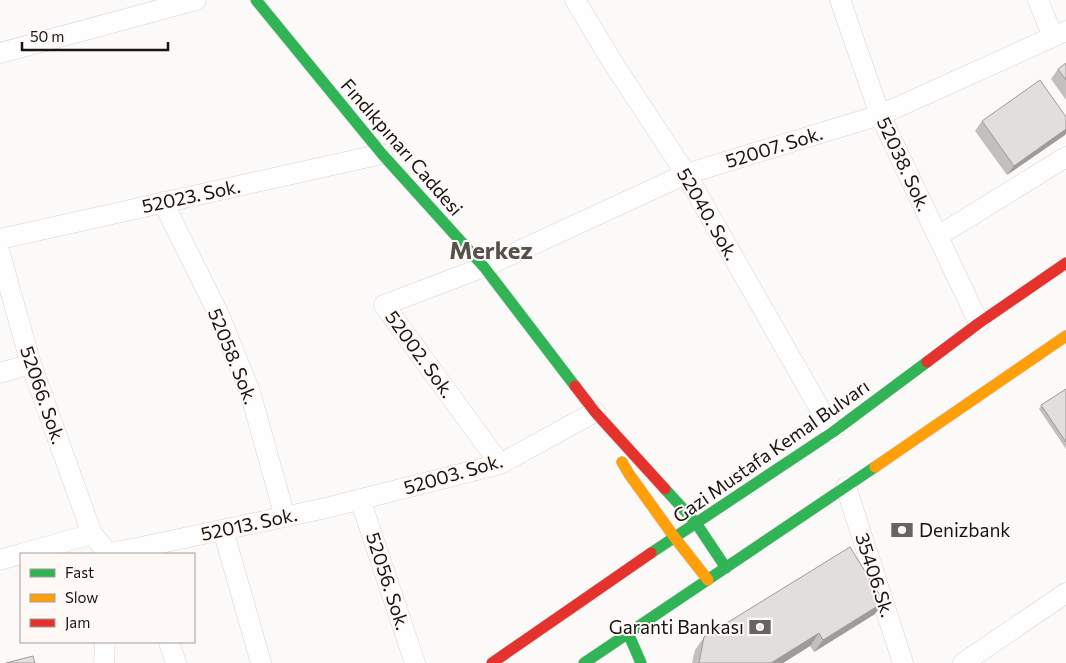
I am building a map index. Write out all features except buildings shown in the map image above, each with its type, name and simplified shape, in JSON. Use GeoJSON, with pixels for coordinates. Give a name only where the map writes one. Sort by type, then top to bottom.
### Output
{"type":"FeatureCollection","features":[{"type":"Feature","properties":{"kind":"main road","name":"Fındıkpınarı Caddesi"},"geometry":{"type":"LineString","coordinates":[[256,0],[382,154],[484,268],[595,412],[696,523],[726,568]]}},
{"type":"Feature","properties":{"kind":"main road","name":"Gazi Mustafa Kemal Bulvarı"},"geometry":{"type":"LineString","coordinates":[[492,663],[635,564],[833,432],[979,323],[1066,263]]}},
{"type":"Feature","properties":{"kind":"main road"},"geometry":{"type":"LineString","coordinates":[[584,663],[600,658],[628,633],[846,487],[1066,336]]}},
{"type":"Feature","properties":{"kind":"main road","name":"Fındıkpınarı Caddesi"},"geometry":{"type":"LineString","coordinates":[[595,412],[629,474],[708,580]]}},
{"type":"Feature","properties":{"kind":"main road"},"geometry":{"type":"LineString","coordinates":[[628,633],[641,663]]}},
{"type":"Feature","properties":{"kind":"street"},"geometry":{"type":"LineString","coordinates":[[0,53],[196,0]]}},
{"type":"Feature","properties":{"kind":"street","name":"52040. Sok."},"geometry":{"type":"LineString","coordinates":[[575,0],[613,63],[686,174],[833,432]]}},
{"type":"Feature","properties":{"kind":"street","name":"52038. Sok."},"geometry":{"type":"LineString","coordinates":[[840,0],[880,115],[979,323]]}},
{"type":"Feature","properties":{"kind":"street"},"geometry":{"type":"LineString","coordinates":[[1038,0],[1059,34]]}},
{"type":"Feature","properties":{"kind":"street","name":"52007. Sok."},"geometry":{"type":"LineString","coordinates":[[484,268],[686,174],[880,115],[1059,34]]}},
{"type":"Feature","properties":{"kind":"street","name":"52023. Sok."},"geometry":{"type":"LineString","coordinates":[[0,239],[382,154]]}},
{"type":"Feature","properties":{"kind":"street"},"geometry":{"type":"LineString","coordinates":[[938,236],[1066,157]]}},
{"type":"Feature","properties":{"kind":"street","name":"52058. Sok."},"geometry":{"type":"LineString","coordinates":[[162,202],[220,318],[250,392],[285,516]]}},
{"type":"Feature","properties":{"kind":"street","name":"52066. Sok."},"geometry":{"type":"LineString","coordinates":[[0,254],[31,364],[92,534]]}},
{"type":"Feature","properties":{"kind":"street","name":"52002. Sok."},"geometry":{"type":"LineString","coordinates":[[484,268],[384,305],[500,464]]}},
{"type":"Feature","properties":{"kind":"street"},"geometry":{"type":"LineString","coordinates":[[0,373],[31,364]]}},
{"type":"Feature","properties":{"kind":"street","name":"52003. Sok."},"geometry":{"type":"LineString","coordinates":[[360,499],[500,464],[595,412]]}},
{"type":"Feature","properties":{"kind":"street","name":"35406.Sk."},"geometry":{"type":"LineString","coordinates":[[846,487],[903,663]]}},
{"type":"Feature","properties":{"kind":"street","name":"52013. Sok."},"geometry":{"type":"LineString","coordinates":[[118,553],[138,551],[360,499]]}},
{"type":"Feature","properties":{"kind":"street","name":"52056. Sok."},"geometry":{"type":"LineString","coordinates":[[360,499],[415,663]]}},
{"type":"Feature","properties":{"kind":"street"},"geometry":{"type":"LineString","coordinates":[[223,530],[262,663]]}},
{"type":"Feature","properties":{"kind":"street"},"geometry":{"type":"LineString","coordinates":[[25,553],[92,534],[107,553]]}},
{"type":"Feature","properties":{"kind":"street"},"geometry":{"type":"LineString","coordinates":[[0,560],[20,554]]}},
{"type":"Feature","properties":{"kind":"street"},"geometry":{"type":"LineString","coordinates":[[963,663],[1066,593]]}},
{"type":"Feature","properties":{"kind":"street"},"geometry":{"type":"LineString","coordinates":[[104,663],[105,643]]}},
{"type":"Feature","properties":{"kind":"street"},"geometry":{"type":"LineString","coordinates":[[168,643],[176,663]]}},
{"type":"Feature","properties":{"kind":"traffic: fast"},"geometry":{"type":"LineString","coordinates":[[256,0],[382,154],[484,267],[575,386]]}},
{"type":"Feature","properties":{"kind":"traffic: fast"},"geometry":{"type":"LineString","coordinates":[[651,553],[833,432],[927,362]]}},
{"type":"Feature","properties":{"kind":"traffic: fast"},"geometry":{"type":"LineString","coordinates":[[584,663],[875,467]]}},
{"type":"Feature","properties":{"kind":"traffic: fast"},"geometry":{"type":"LineString","coordinates":[[665,489],[696,523],[726,568]]}},
{"type":"Feature","properties":{"kind":"traffic: fast"},"geometry":{"type":"LineString","coordinates":[[628,633],[641,663]]}},
{"type":"Feature","properties":{"kind":"traffic: slow"},"geometry":{"type":"LineString","coordinates":[[875,467],[1066,336]]}},
{"type":"Feature","properties":{"kind":"traffic: slow"},"geometry":{"type":"LineString","coordinates":[[622,462],[675,538],[708,580]]}},
{"type":"Feature","properties":{"kind":"traffic: jam"},"geometry":{"type":"LineString","coordinates":[[927,362],[979,323],[1066,263]]}},
{"type":"Feature","properties":{"kind":"traffic: jam"},"geometry":{"type":"LineString","coordinates":[[575,386],[595,412],[665,489]]}},
{"type":"Feature","properties":{"kind":"traffic: jam"},"geometry":{"type":"LineString","coordinates":[[492,663],[651,553]]}},
{"type":"Feature","properties":{"kind":"place","name":"Denizbank"},"geometry":{"type":"Point","coordinates":[902,530]}},
{"type":"Feature","properties":{"kind":"place","name":"Garanti Bankası"},"geometry":{"type":"Point","coordinates":[760,627]}},
{"type":"Feature","properties":{"kind":"district","name":"Merkez"},"geometry":{"type":"Point","coordinates":[491,251]}}]}
